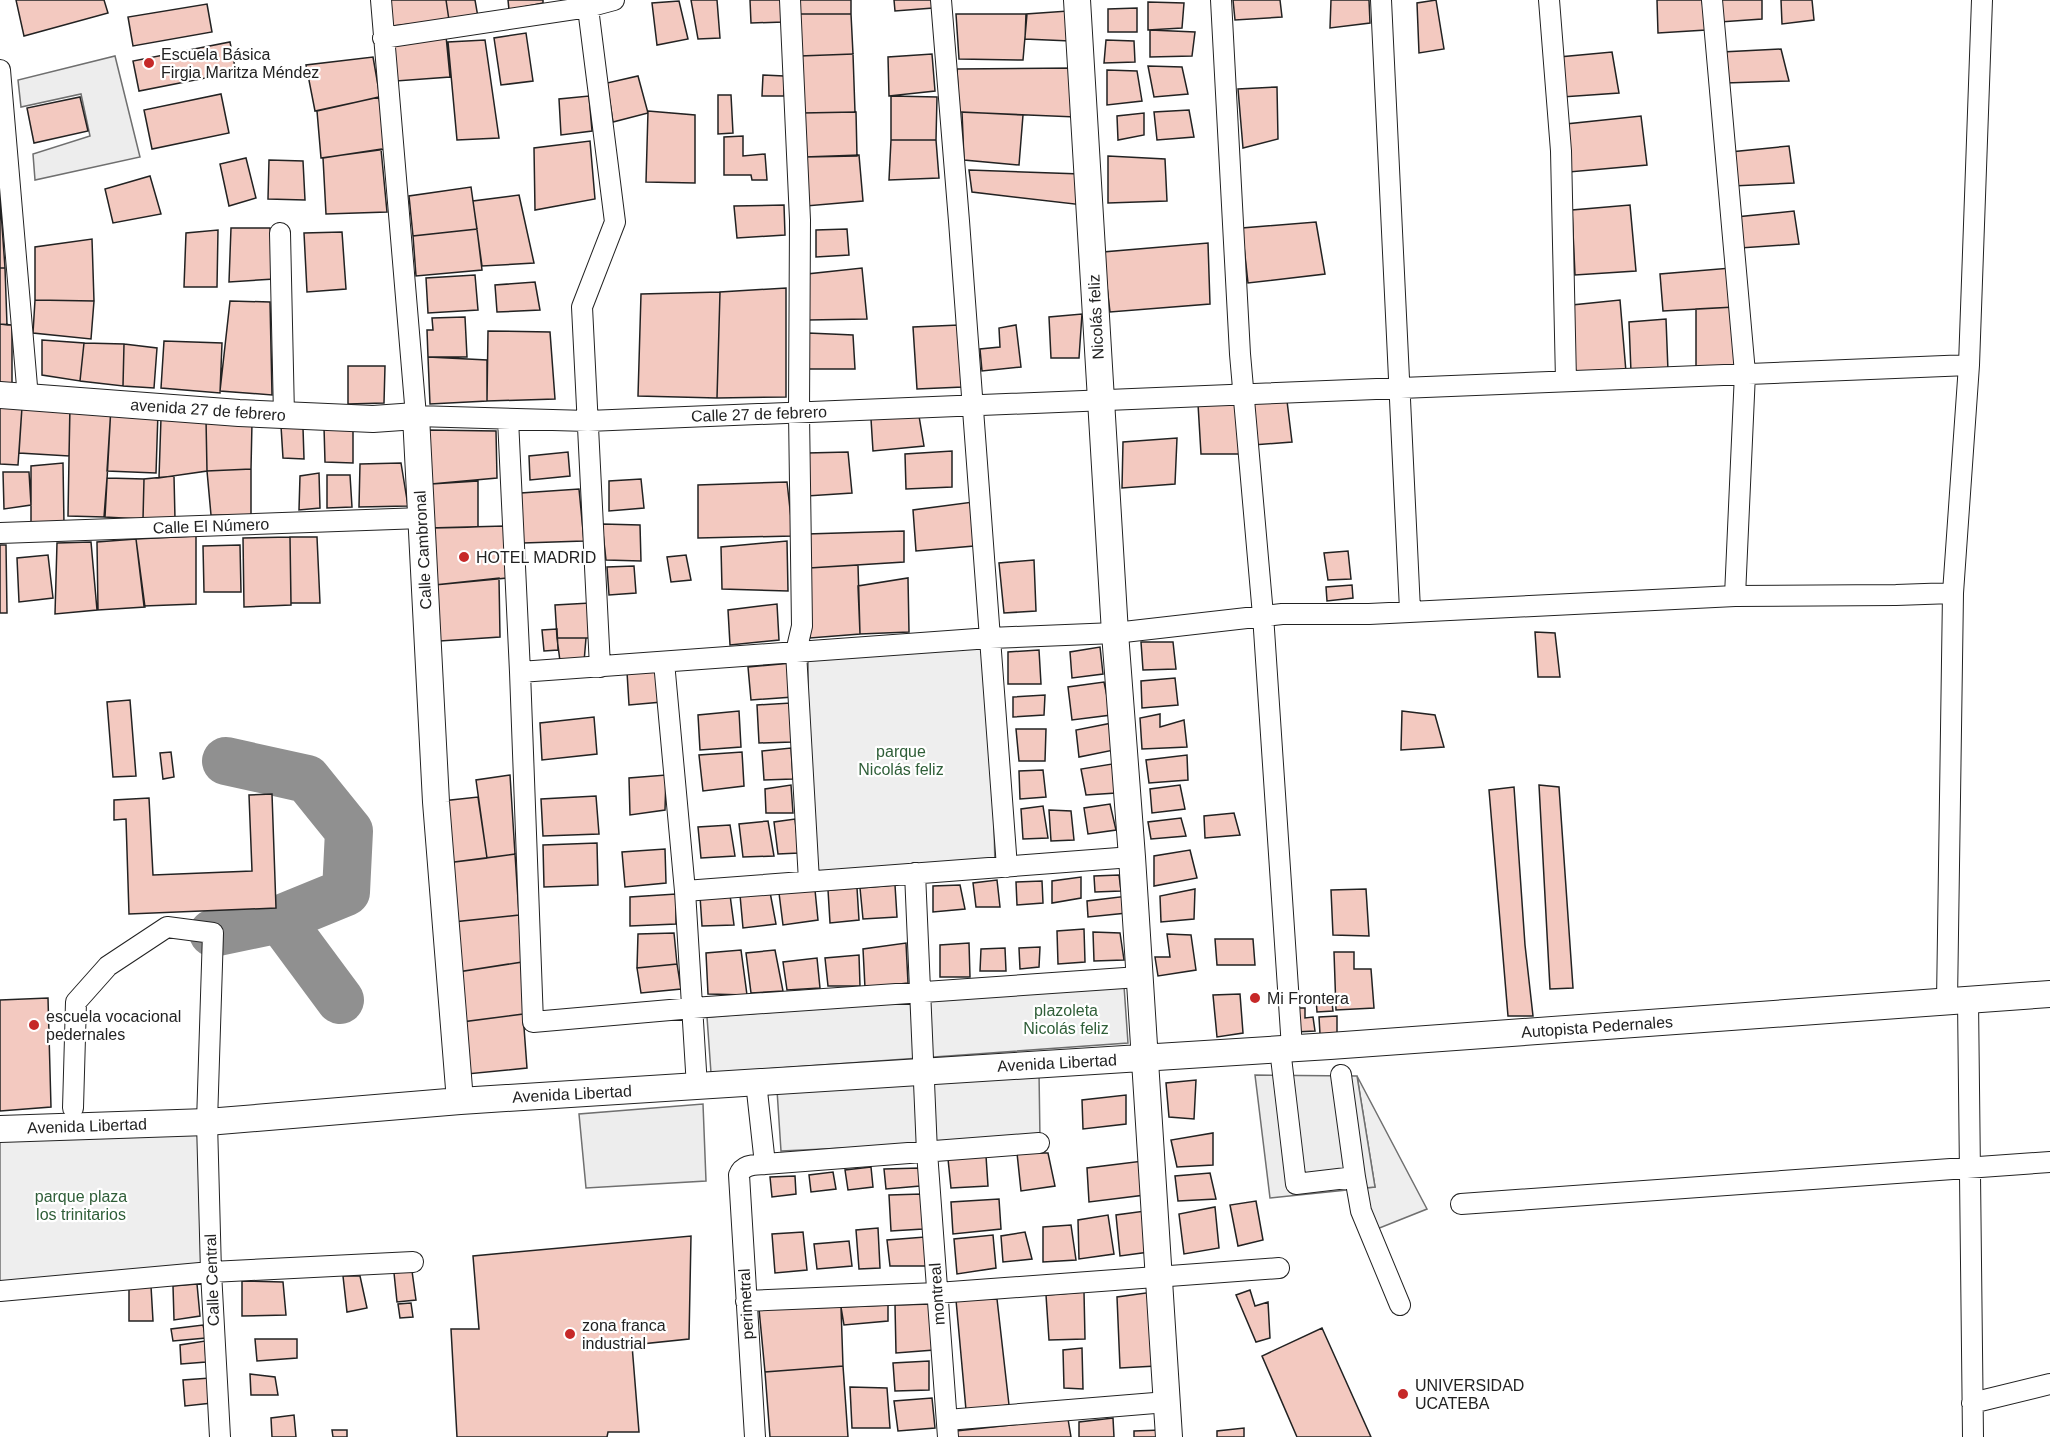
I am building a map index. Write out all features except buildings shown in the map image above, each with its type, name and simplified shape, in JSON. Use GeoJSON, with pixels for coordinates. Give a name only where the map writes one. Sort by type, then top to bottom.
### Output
{"type":"FeatureCollection","features":[{"type":"Feature","properties":{"kind":"main road","name":"Nicolás feliz"},"geometry":{"type":"LineString","coordinates":[[1077,0],[1115,633],[1132,857],[1169,1437]]}},
{"type":"Feature","properties":{"kind":"main road","name":"avenida 27 de febrero"},"geometry":{"type":"LineString","coordinates":[[0,395],[284,415],[373,419],[416,416]]}},
{"type":"Feature","properties":{"kind":"main road","name":"Calle Cambronal"},"geometry":{"type":"LineString","coordinates":[[416,416],[436,802],[460,1101]]}},
{"type":"Feature","properties":{"kind":"main road","name":"Autopista Pedernales"},"geometry":{"type":"LineString","coordinates":[[1144,1059],[2050,994]]}},
{"type":"Feature","properties":{"kind":"main road","name":"Avenida Libertad"},"geometry":{"type":"LineString","coordinates":[[0,1129],[207,1122],[460,1101],[925,1070],[1144,1059]]}},
{"type":"Feature","properties":{"kind":"street","name":"Calle Cambronal"},"geometry":{"type":"LineString","coordinates":[[381,0],[416,416]]}},
{"type":"Feature","properties":{"kind":"street"},"geometry":{"type":"LineString","coordinates":[[383,38],[614,0]]}},
{"type":"Feature","properties":{"kind":"street"},"geometry":{"type":"LineString","coordinates":[[790,0],[800,220],[799,413],[802,626],[796,652],[809,881]]}},
{"type":"Feature","properties":{"kind":"street"},"geometry":{"type":"LineString","coordinates":[[940,0],[1007,867]]}},
{"type":"Feature","properties":{"kind":"street"},"geometry":{"type":"LineString","coordinates":[[1221,0],[1244,395],[1263,615],[1286,1049],[1296,1184],[1355,1177]]}},
{"type":"Feature","properties":{"kind":"street"},"geometry":{"type":"LineString","coordinates":[[1381,0],[1410,610]]}},
{"type":"Feature","properties":{"kind":"street"},"geometry":{"type":"LineString","coordinates":[[1549,0],[1561,151],[1566,381]]}},
{"type":"Feature","properties":{"kind":"street"},"geometry":{"type":"LineString","coordinates":[[1712,0],[1745,373],[1735,596]]}},
{"type":"Feature","properties":{"kind":"street"},"geometry":{"type":"LineString","coordinates":[[1973,1437],[1970,1168],[1958,1001],[1953,593],[1969,365],[1982,0]]}},
{"type":"Feature","properties":{"kind":"street"},"geometry":{"type":"LineString","coordinates":[[587,3],[615,222],[582,307],[600,667]]}},
{"type":"Feature","properties":{"kind":"street"},"geometry":{"type":"LineString","coordinates":[[0,70],[28,398]]}},
{"type":"Feature","properties":{"kind":"street"},"geometry":{"type":"LineString","coordinates":[[280,232],[284,415]]}},
{"type":"Feature","properties":{"kind":"street","name":"Calle 27 de febrero"},"geometry":{"type":"LineString","coordinates":[[416,416],[588,421],[1969,365]]}},
{"type":"Feature","properties":{"kind":"street"},"geometry":{"type":"LineString","coordinates":[[508,419],[533,1022],[693,1008],[1139,977]]}},
{"type":"Feature","properties":{"kind":"street","name":"Calle El Número"},"geometry":{"type":"LineString","coordinates":[[0,533],[422,518]]}},
{"type":"Feature","properties":{"kind":"street"},"geometry":{"type":"LineString","coordinates":[[520,672],[990,638],[1115,633],[1263,615],[1370,614],[1410,610],[1735,596],[1953,593]]}},
{"type":"Feature","properties":{"kind":"street"},"geometry":{"type":"LineString","coordinates":[[664,662],[685,891],[697,1087]]}},
{"type":"Feature","properties":{"kind":"street"},"geometry":{"type":"LineString","coordinates":[[685,891],[1132,857]]}},
{"type":"Feature","properties":{"kind":"street","name":"montreal"},"geometry":{"type":"LineString","coordinates":[[915,873],[927,1152],[947,1428]]}},
{"type":"Feature","properties":{"kind":"street","name":"Calle Central"},"geometry":{"type":"LineString","coordinates":[[73,1108],[76,1002],[108,966],[167,927],[213,933],[207,1122],[216,1437]]}},
{"type":"Feature","properties":{"kind":"street"},"geometry":{"type":"LineString","coordinates":[[1341,1075],[1361,1211],[1400,1305]]}},
{"type":"Feature","properties":{"kind":"street"},"geometry":{"type":"LineString","coordinates":[[756,1082],[765,1164],[1039,1143]]}},
{"type":"Feature","properties":{"kind":"street"},"geometry":{"type":"LineString","coordinates":[[1461,1204],[2050,1162]]}},
{"type":"Feature","properties":{"kind":"street","name":"perimetral"},"geometry":{"type":"LineString","coordinates":[[755,1437],[739,1175],[744,1167],[765,1164]]}},
{"type":"Feature","properties":{"kind":"street"},"geometry":{"type":"LineString","coordinates":[[0,1291],[211,1272],[413,1262]]}},
{"type":"Feature","properties":{"kind":"street"},"geometry":{"type":"LineString","coordinates":[[746,1301],[937,1293],[1279,1268]]}},
{"type":"Feature","properties":{"kind":"street"},"geometry":{"type":"LineString","coordinates":[[1972,1403],[2050,1384]]}},
{"type":"Feature","properties":{"kind":"street"},"geometry":{"type":"LineString","coordinates":[[947,1428],[1167,1402]]}},
{"type":"Feature","properties":{"kind":"green space","name":"parque Nicolás feliz"},"geometry":{"type":"Polygon","coordinates":[[[990,638],[995,868],[809,881],[808,651],[990,638]]]}},
{"type":"Feature","properties":{"kind":"green space","name":"plazoleta Nicolás feliz"},"geometry":{"type":"Polygon","coordinates":[[[1124,986],[1128,1043],[711,1073],[707,1017],[1124,986]]]}},
{"type":"Feature","properties":{"kind":"green space"},"geometry":{"type":"Polygon","coordinates":[[[1039,1072],[1040,1139],[781,1151],[777,1090],[1039,1072]]]}},
{"type":"Feature","properties":{"kind":"green space"},"geometry":{"type":"Polygon","coordinates":[[[1357,1076],[1427,1209],[1372,1231],[1361,1188],[1375,1187],[1357,1076]]]}},
{"type":"Feature","properties":{"kind":"green space","name":"parque plaza los trinitarios"},"geometry":{"type":"Polygon","coordinates":[[[207,1122],[211,1272],[0,1291],[0,1129],[207,1122]]]}},
{"type":"Feature","properties":{"kind":"shaded area"},"geometry":{"type":"Polygon","coordinates":[[[115,56],[140,157],[35,180],[33,154],[90,136],[81,94],[21,107],[18,80],[115,56]]]}},
{"type":"Feature","properties":{"kind":"shaded area"},"geometry":{"type":"Polygon","coordinates":[[[1255,1075],[1357,1076],[1375,1187],[1270,1198],[1255,1075]]]}},
{"type":"Feature","properties":{"kind":"shaded area"},"geometry":{"type":"Polygon","coordinates":[[[703,1104],[706,1181],[586,1188],[579,1114],[703,1104]]]}},
{"type":"Feature","properties":{"kind":"taxiway"},"geometry":{"type":"LineString","coordinates":[[213,933],[280,919],[346,892],[349,831],[307,779],[226,761]]}},
{"type":"Feature","properties":{"kind":"taxiway"},"geometry":{"type":"LineString","coordinates":[[280,919],[340,1000]]}},
{"type":"Feature","properties":{"kind":"place","name":"Escuela Básica Firgia Maritza Méndez"},"geometry":{"type":"Point","coordinates":[149,63]}},
{"type":"Feature","properties":{"kind":"place","name":"HOTEL MADRID"},"geometry":{"type":"Point","coordinates":[464,557]}},
{"type":"Feature","properties":{"kind":"place","name":"Mi Frontera"},"geometry":{"type":"Point","coordinates":[1255,998]}},
{"type":"Feature","properties":{"kind":"place","name":"escuela vocacional pedernales"},"geometry":{"type":"Point","coordinates":[34,1025]}},
{"type":"Feature","properties":{"kind":"place","name":"zona franca industrial"},"geometry":{"type":"Point","coordinates":[570,1334]}},
{"type":"Feature","properties":{"kind":"place","name":"UNIVERSIDAD UCATEBA"},"geometry":{"type":"Point","coordinates":[1403,1394]}}]}
